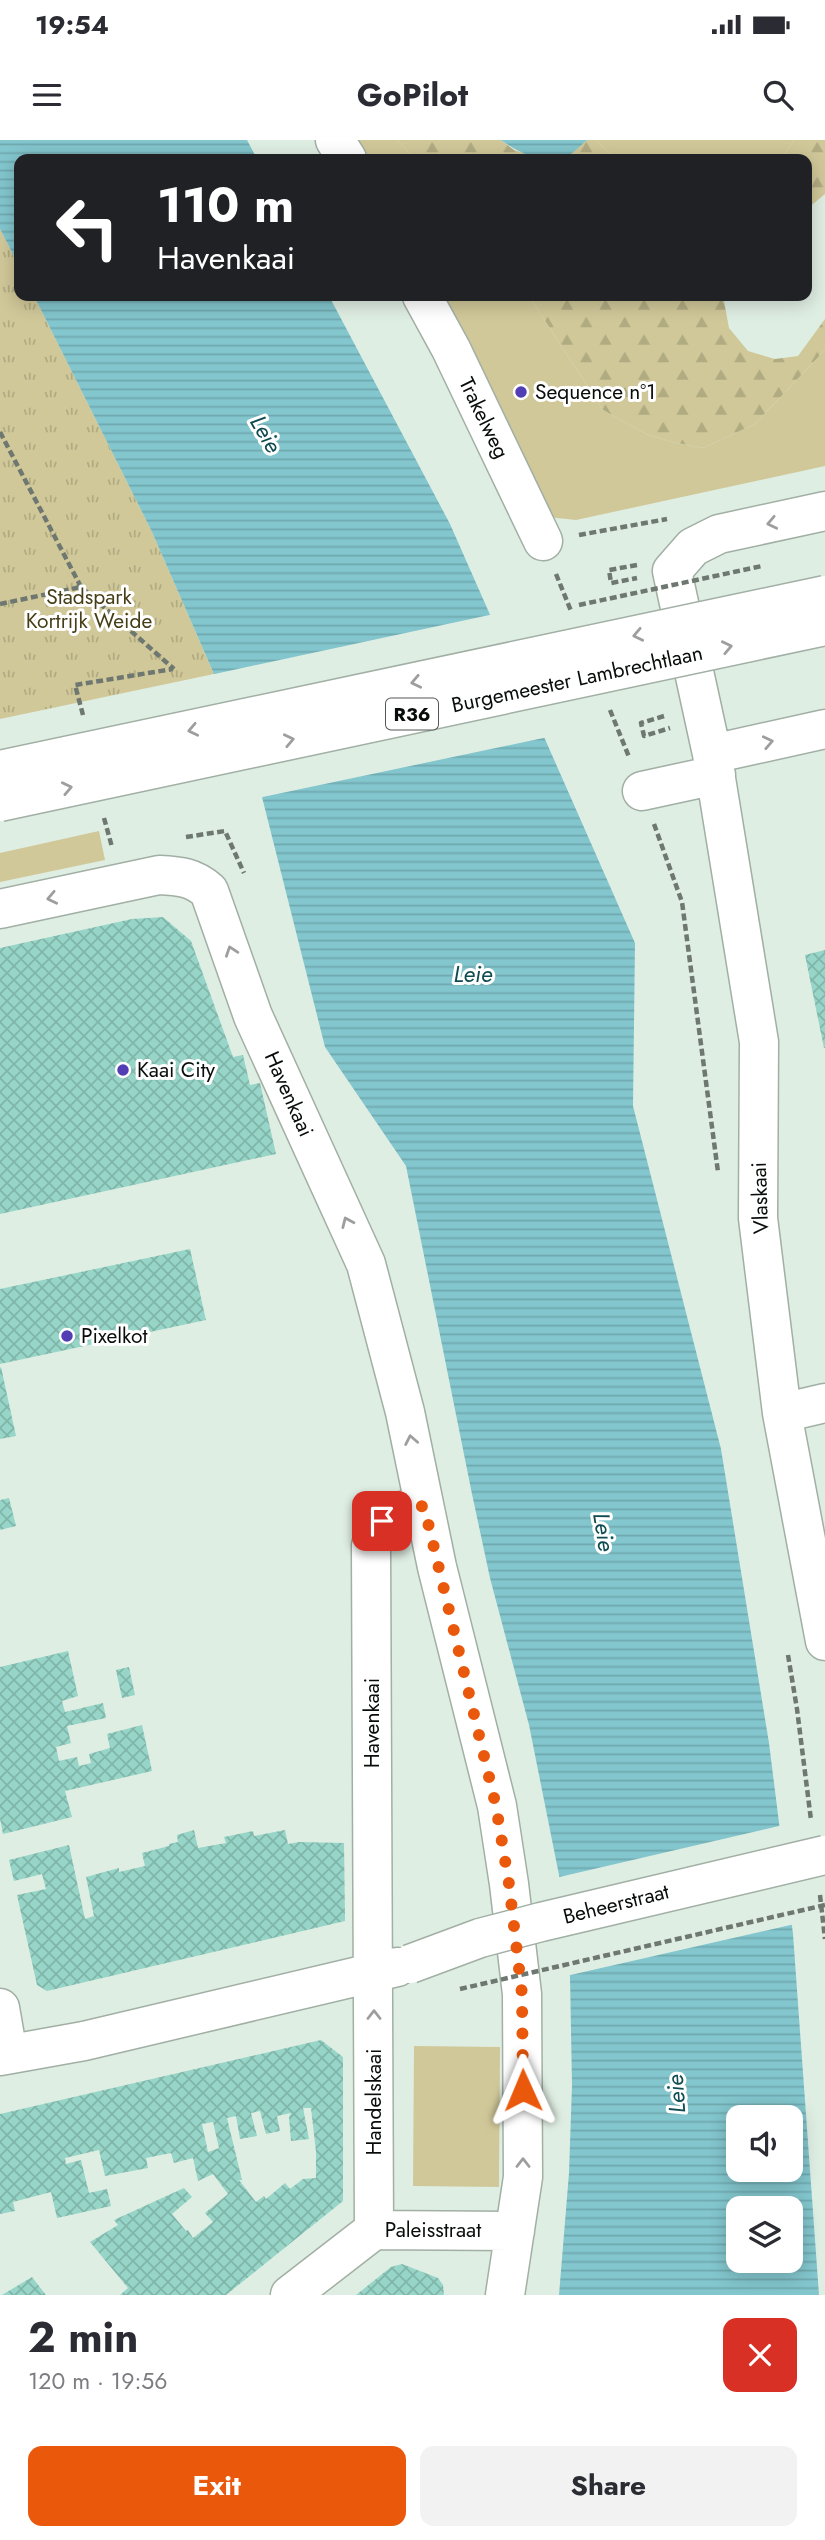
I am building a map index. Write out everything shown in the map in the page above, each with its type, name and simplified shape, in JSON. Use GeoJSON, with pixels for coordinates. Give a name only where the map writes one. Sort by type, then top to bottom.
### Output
{"type":"FeatureCollection","features":[{"type":"Feature","properties":{"kind":"street","name":"Trakelweg"},"geometry":{"type":"LineString","coordinates":[[425,301],[451,349],[543,541]]}},
{"type":"Feature","properties":{"kind":"street","name":"Vlaskaai"},"geometry":{"type":"LineString","coordinates":[[825,511],[719,534],[693,547],[672,571],[714,765],[759,1042],[758,1218],[782,1413],[825,1640]]}},
{"type":"Feature","properties":{"kind":"street","name":"Burgemeester Lambrechtlaan"},"geometry":{"type":"LineString","coordinates":[[0,771],[825,595]]}},
{"type":"Feature","properties":{"kind":"street","name":"Burgemeester Lambrechtlaan"},"geometry":{"type":"LineString","coordinates":[[0,802],[825,626]]}},
{"type":"Feature","properties":{"kind":"street"},"geometry":{"type":"LineString","coordinates":[[642,791],[825,729]]}},
{"type":"Feature","properties":{"kind":"street","name":"Havenkaai"},"geometry":{"type":"LineString","coordinates":[[0,909],[159,875],[197,880],[209,891],[253,1016],[366,1264],[405,1412],[424,1506],[494,1793],[509,1884],[522,1994],[523,2177],[515,2231]]}},
{"type":"Feature","properties":{"kind":"street"},"geometry":{"type":"LineString","coordinates":[[782,1413],[825,1403]]}},
{"type":"Feature","properties":{"kind":"street","name":"Havenkaai"},"geometry":{"type":"LineString","coordinates":[[373,1973],[371,1546],[377,1528],[389,1515],[424,1506]]}},
{"type":"Feature","properties":{"kind":"street","name":"Beheerstraat"},"geometry":{"type":"LineString","coordinates":[[4,2055],[84,2041],[410,1964],[480,1938],[818,1841]]}},
{"type":"Feature","properties":{"kind":"street","name":"Beheerstraat"},"geometry":{"type":"LineString","coordinates":[[410,1964],[489,1956],[822,1887]]}},
{"type":"Feature","properties":{"kind":"street","name":"Handelskaai"},"geometry":{"type":"LineString","coordinates":[[373,1973],[374,2230]]}},
{"type":"Feature","properties":{"kind":"street"},"geometry":{"type":"LineString","coordinates":[[0,2008],[4,2055]]}},
{"type":"Feature","properties":{"kind":"street","name":"Paleisstraat"},"geometry":{"type":"LineString","coordinates":[[290,2295],[374,2230],[515,2231]]}},
{"type":"Feature","properties":{"kind":"street"},"geometry":{"type":"LineString","coordinates":[[505,2295],[515,2231]]}},
{"type":"Feature","properties":{"kind":"path"},"geometry":{"type":"LineString","coordinates":[[0,432],[81,587],[174,669],[75,685],[83,715]]}},
{"type":"Feature","properties":{"kind":"path"},"geometry":{"type":"LineString","coordinates":[[643,576],[611,583],[609,570],[647,563]]}},
{"type":"Feature","properties":{"kind":"path"},"geometry":{"type":"LineString","coordinates":[[0,604],[81,587]]}},
{"type":"Feature","properties":{"kind":"path"},"geometry":{"type":"LineString","coordinates":[[665,716],[641,723],[644,736],[681,724]]}},
{"type":"Feature","properties":{"kind":"path"},"geometry":{"type":"LineString","coordinates":[[642,791],[682,902],[718,1173]]}},
{"type":"Feature","properties":{"kind":"path"},"geometry":{"type":"LineString","coordinates":[[104,818],[112,847]]}},
{"type":"Feature","properties":{"kind":"path"},"geometry":{"type":"LineString","coordinates":[[184,838],[225,831]]}},
{"type":"Feature","properties":{"kind":"path"},"geometry":{"type":"LineString","coordinates":[[786,1643],[818,1841]]}},
{"type":"Feature","properties":{"kind":"path"},"geometry":{"type":"LineString","coordinates":[[822,1887],[825,1939]]}},
{"type":"Feature","properties":{"kind":"path"},"geometry":{"type":"LineString","coordinates":[[410,1964],[452,1991],[825,1905]]}},
{"type":"Feature","properties":{"kind":"green space"},"geometry":{"type":"Polygon","coordinates":[[[347,140],[397,140],[410,154],[355,154],[347,140]]]}},
{"type":"Feature","properties":{"kind":"green space"},"geometry":{"type":"Polygon","coordinates":[[[397,140],[501,140],[514,150],[527,154],[410,154],[397,140]]]}},
{"type":"Feature","properties":{"kind":"green space"},"geometry":{"type":"Polygon","coordinates":[[[587,140],[596,140],[611,154],[569,154],[587,140]]]}},
{"type":"Feature","properties":{"kind":"green space"},"geometry":{"type":"Polygon","coordinates":[[[596,140],[794,140],[784,154],[611,154],[596,140]]]}},
{"type":"Feature","properties":{"kind":"green space"},"geometry":{"type":"Polygon","coordinates":[[[794,140],[825,140],[825,194],[812,205],[812,154],[784,154],[794,140]]]}},
{"type":"Feature","properties":{"kind":"green space","name":"Stadspark Kortrijk Weide"},"geometry":{"type":"Polygon","coordinates":[[[0,229],[14,256],[14,301],[36,301],[152,532],[214,674],[0,719],[0,229]]]}},
{"type":"Feature","properties":{"kind":"green space"},"geometry":{"type":"Polygon","coordinates":[[[435,301],[532,301],[603,410],[646,434],[703,448],[755,424],[825,350],[825,466],[576,520],[547,517],[435,301]]]}},
{"type":"Feature","properties":{"kind":"green space"},"geometry":{"type":"Polygon","coordinates":[[[532,301],[724,301],[729,328],[748,351],[775,359],[798,356],[825,319],[825,350],[755,424],[703,448],[646,434],[603,410],[532,301]]]}},
{"type":"Feature","properties":{"kind":"green space"},"geometry":{"type":"Polygon","coordinates":[[[99,831],[105,860],[0,882],[0,853],[99,831]]]}},
{"type":"Feature","properties":{"kind":"green space"},"geometry":{"type":"Polygon","coordinates":[[[414,2046],[500,2047],[499,2187],[413,2186],[414,2046]]]}},
{"type":"Feature","properties":{"kind":"water"},"geometry":{"type":"Polygon","coordinates":[[[0,140],[247,140],[254,154],[14,154],[14,256],[0,229],[0,140]]]}},
{"type":"Feature","properties":{"kind":"water"},"geometry":{"type":"Polygon","coordinates":[[[501,140],[587,140],[571,154],[526,154],[501,140]]]}},
{"type":"Feature","properties":{"kind":"water","name":"Leie"},"geometry":{"type":"Polygon","coordinates":[[[36,301],[332,301],[450,524],[635,943],[633,1106],[721,1449],[769,1743],[793,1934],[819,2295],[559,2295],[569,2173],[572,2085],[570,1977],[559,1875],[529,1725],[490,1578],[406,1166],[325,1047],[262,797],[214,674],[152,532],[36,301]]]}},
{"type":"Feature","properties":{"kind":"pier"},"geometry":{"type":"Polygon","coordinates":[[[494,614],[548,737],[258,798],[210,675],[494,614]]]}},
{"type":"Feature","properties":{"kind":"pier"},"geometry":{"type":"Polygon","coordinates":[[[783,1825],[795,1924],[566,1976],[555,1878],[783,1825]]]}},
{"type":"Feature","properties":{"kind":"building","name":"Kaai City"},"geometry":{"type":"Polygon","coordinates":[[[163,917],[191,941],[233,1057],[243,1055],[250,1085],[260,1083],[276,1154],[0,1214],[0,948],[132,919],[163,917]]]}},
{"type":"Feature","properties":{"kind":"building"},"geometry":{"type":"Polygon","coordinates":[[[825,950],[825,1048],[824,1048],[805,955],[825,950]]]}},
{"type":"Feature","properties":{"kind":"building","name":"Pixelkot"},"geometry":{"type":"Polygon","coordinates":[[[190,1249],[206,1320],[0,1364],[0,1289],[190,1249]]]}},
{"type":"Feature","properties":{"kind":"building"},"geometry":{"type":"Polygon","coordinates":[[[0,1368],[16,1436],[0,1439],[0,1368]]]}},
{"type":"Feature","properties":{"kind":"building"},"geometry":{"type":"Polygon","coordinates":[[[9,1498],[16,1526],[0,1530],[0,1500],[9,1498]]]}},
{"type":"Feature","properties":{"kind":"building"},"geometry":{"type":"Polygon","coordinates":[[[68,1651],[78,1696],[62,1701],[65,1712],[103,1703],[106,1718],[67,1726],[71,1743],[56,1747],[59,1761],[77,1757],[79,1766],[91,1763],[89,1754],[110,1748],[107,1734],[142,1725],[152,1771],[65,1791],[72,1817],[3,1834],[0,1819],[0,1667],[68,1651]]]}},
{"type":"Feature","properties":{"kind":"building"},"geometry":{"type":"Polygon","coordinates":[[[129,1667],[135,1695],[122,1698],[116,1670],[129,1667]]]}},
{"type":"Feature","properties":{"kind":"building"},"geometry":{"type":"Polygon","coordinates":[[[194,1830],[198,1848],[226,1843],[224,1837],[253,1831],[254,1836],[285,1830],[288,1844],[344,1843],[345,1921],[47,1991],[37,1985],[17,1895],[46,1889],[42,1874],[14,1881],[9,1860],[69,1845],[85,1919],[94,1916],[86,1877],[119,1868],[119,1872],[145,1866],[142,1853],[169,1846],[178,1842],[177,1835],[194,1830]]]}},
{"type":"Feature","properties":{"kind":"building"},"geometry":{"type":"Polygon","coordinates":[[[321,2040],[343,2057],[343,2201],[226,2295],[120,2295],[128,2288],[90,2242],[118,2225],[114,2220],[184,2188],[192,2197],[172,2214],[193,2238],[213,2222],[205,2213],[228,2194],[213,2174],[198,2181],[193,2158],[174,2163],[171,2153],[146,2158],[148,2168],[105,2176],[99,2150],[65,2158],[66,2164],[81,2160],[89,2193],[107,2189],[111,2206],[57,2218],[51,2192],[13,2202],[15,2211],[0,2214],[0,2114],[321,2040]],[[303,2108],[309,2139],[291,2141],[291,2113],[277,2116],[280,2131],[266,2134],[260,2111],[251,2113],[257,2136],[240,2139],[236,2116],[227,2118],[242,2180],[239,2180],[256,2202],[264,2196],[266,2199],[285,2183],[290,2189],[303,2179],[316,2178],[311,2108],[303,2108]],[[213,2122],[202,2124],[208,2152],[219,2148],[213,2122]]]}},
{"type":"Feature","properties":{"kind":"building"},"geometry":{"type":"Polygon","coordinates":[[[402,2264],[438,2278],[443,2285],[444,2295],[356,2295],[391,2267],[402,2264]]]}},
{"type":"Feature","properties":{"kind":"building"},"geometry":{"type":"Polygon","coordinates":[[[32,2277],[46,2295],[2,2295],[32,2277]]]}},
{"type":"Feature","properties":{"kind":"place","name":"Sequence n°1"},"geometry":{"type":"Point","coordinates":[521,392]}},
{"type":"Feature","properties":{"kind":"place","name":"Kaai City"},"geometry":{"type":"Point","coordinates":[123,1070]}},
{"type":"Feature","properties":{"kind":"place","name":"Pixelkot"},"geometry":{"type":"Point","coordinates":[67,1336]}},
{"type":"Feature","properties":{"kind":"route"},"geometry":{"type":"LineString","coordinates":[[382,1521],[389,1515],[424,1506],[496,1806],[509,1884],[522,1994],[523,2090]]}}]}
